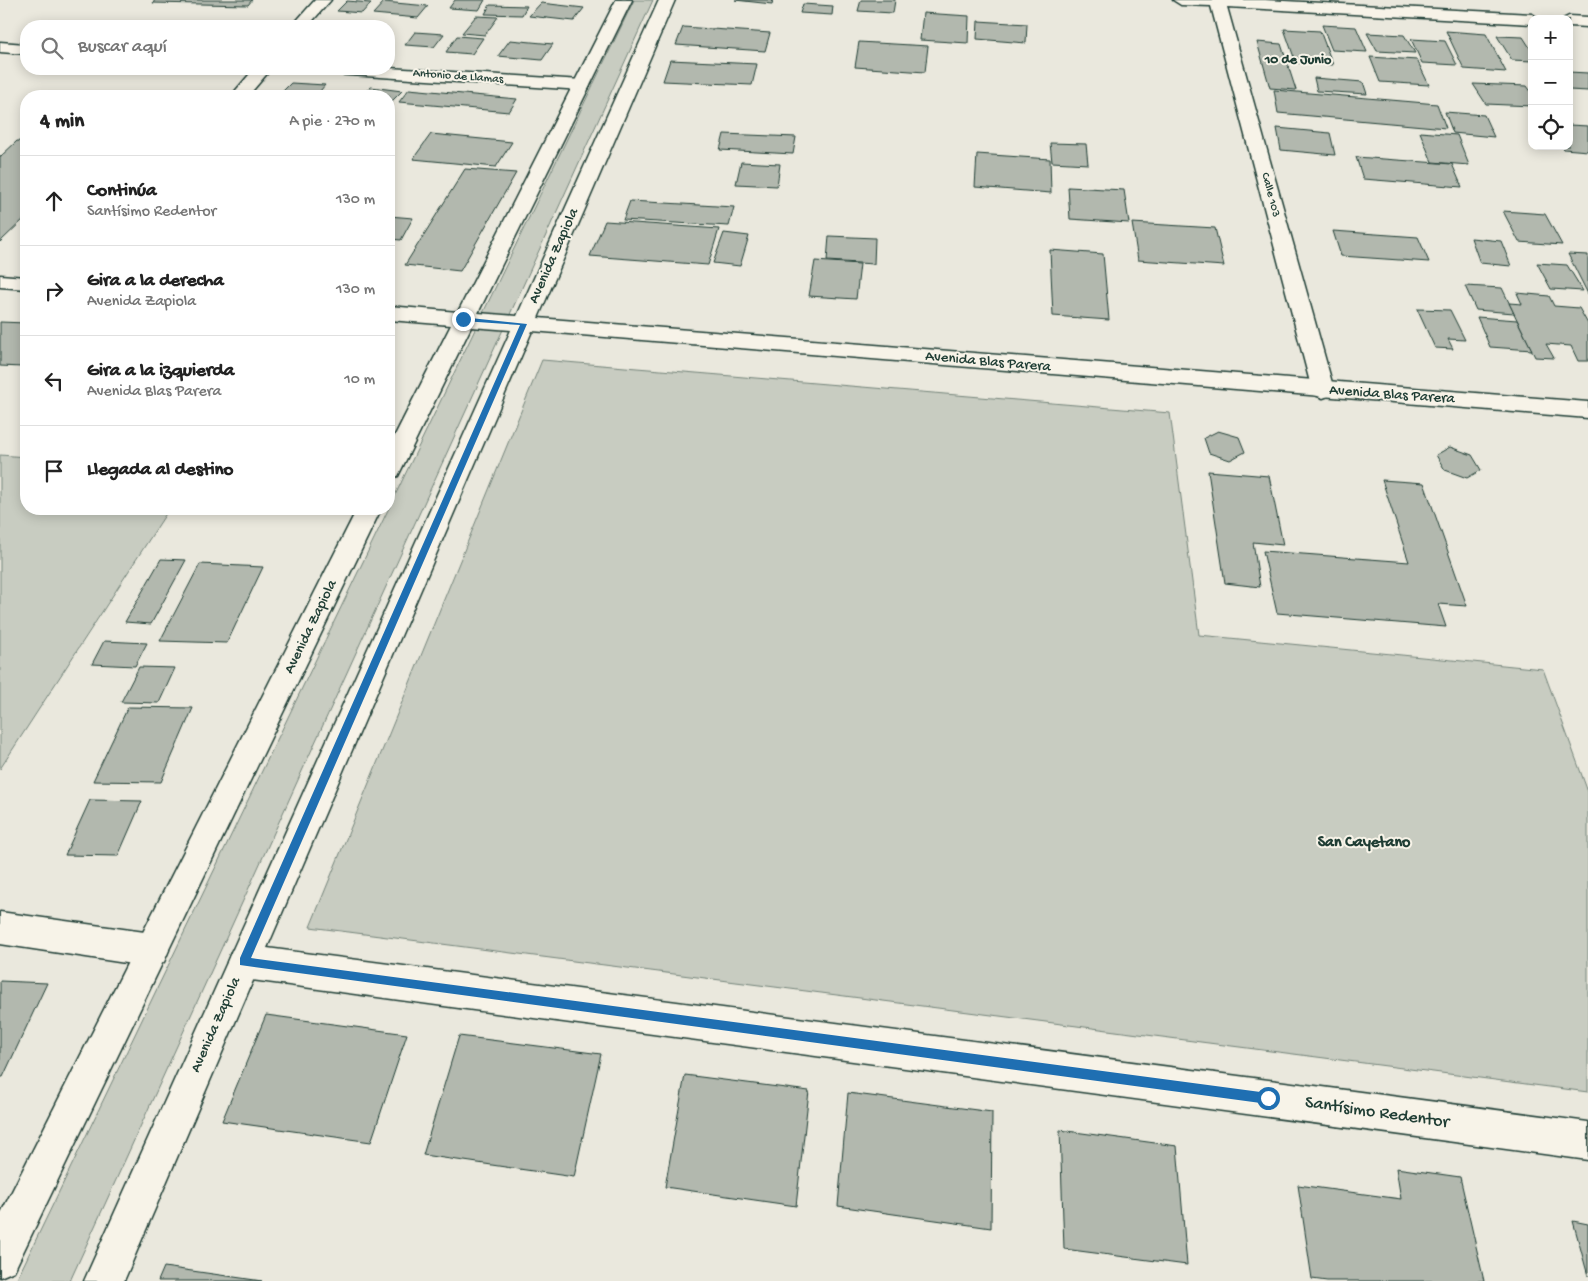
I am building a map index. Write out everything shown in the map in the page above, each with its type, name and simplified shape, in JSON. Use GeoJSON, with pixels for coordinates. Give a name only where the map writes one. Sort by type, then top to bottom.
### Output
{"type":"FeatureCollection","features":[{"type":"Feature","properties":{"kind":"main road"},"geometry":{"type":"LineString","coordinates":[[305,20],[323,0]]}},
{"type":"Feature","properties":{"kind":"main road"},"geometry":{"type":"LineString","coordinates":[[395,458],[624,0]]}},
{"type":"Feature","properties":{"kind":"main road","name":"Avenida Zapiola"},"geometry":{"type":"LineString","coordinates":[[104,1281],[667,0]]}},
{"type":"Feature","properties":{"kind":"main road"},"geometry":{"type":"LineString","coordinates":[[1181,0],[1528,19]]}},
{"type":"Feature","properties":{"kind":"main road","name":"Calle 103"},"geometry":{"type":"LineString","coordinates":[[1217,1],[1323,390]]}},
{"type":"Feature","properties":{"kind":"main road"},"geometry":{"type":"LineString","coordinates":[[1573,21],[1588,22]]}},
{"type":"Feature","properties":{"kind":"main road"},"geometry":{"type":"LineString","coordinates":[[0,47],[20,48]]}},
{"type":"Feature","properties":{"kind":"main road","name":"Antonio de Llamas"},"geometry":{"type":"LineString","coordinates":[[395,73],[582,85]]}},
{"type":"Feature","properties":{"kind":"main road"},"geometry":{"type":"LineString","coordinates":[[244,90],[258,75]]}},
{"type":"Feature","properties":{"kind":"main road"},"geometry":{"type":"LineString","coordinates":[[0,281],[20,283]]}},
{"type":"Feature","properties":{"kind":"main road","name":"Avenida Blas Parera"},"geometry":{"type":"LineString","coordinates":[[395,313],[1588,410]]}},
{"type":"Feature","properties":{"kind":"main road","name":"Avenida Zapiola"},"geometry":{"type":"LineString","coordinates":[[0,1257],[367,515]]}},
{"type":"Feature","properties":{"kind":"main road"},"geometry":{"type":"LineString","coordinates":[[0,928],[152,950]]}},
{"type":"Feature","properties":{"kind":"main road","name":"Santísimo Redentor"},"geometry":{"type":"LineString","coordinates":[[244,962],[1588,1141]]}},
{"type":"Feature","properties":{"kind":"shaded area"},"geometry":{"type":"Polygon","coordinates":[[[634,0],[653,0],[70,1281],[16,1281],[386,515],[395,515],[395,495],[634,0]]]}},
{"type":"Feature","properties":{"kind":"shaded area"},"geometry":{"type":"Polygon","coordinates":[[[542,360],[1170,413],[1199,635],[1543,669],[1588,792],[1588,1092],[310,927],[542,360]]]}},
{"type":"Feature","properties":{"kind":"shaded area"},"geometry":{"type":"Polygon","coordinates":[[[0,455],[20,457],[20,515],[165,515],[0,769],[0,455]]]}},
{"type":"Feature","properties":{"kind":"building"},"geometry":{"type":"Polygon","coordinates":[[[155,0],[252,0],[248,5],[153,3],[155,0]]]}},
{"type":"Feature","properties":{"kind":"building"},"geometry":{"type":"Polygon","coordinates":[[[455,0],[485,0],[479,10],[449,8],[455,0]]]}},
{"type":"Feature","properties":{"kind":"building"},"geometry":{"type":"Polygon","coordinates":[[[735,0],[773,0],[772,4],[735,0]]]}},
{"type":"Feature","properties":{"kind":"building"},"geometry":{"type":"Polygon","coordinates":[[[861,0],[895,0],[893,13],[858,11],[861,0]]]}},
{"type":"Feature","properties":{"kind":"building"},"geometry":{"type":"Polygon","coordinates":[[[347,1],[371,3],[362,13],[337,11],[347,1]]]}},
{"type":"Feature","properties":{"kind":"building"},"geometry":{"type":"Polygon","coordinates":[[[384,2],[428,6],[418,18],[373,14],[384,2]]]}},
{"type":"Feature","properties":{"kind":"building"},"geometry":{"type":"Polygon","coordinates":[[[541,3],[584,8],[574,21],[529,16],[541,3]]]}},
{"type":"Feature","properties":{"kind":"building"},"geometry":{"type":"Polygon","coordinates":[[[803,4],[833,6],[832,15],[800,13],[803,4]]]}},
{"type":"Feature","properties":{"kind":"building"},"geometry":{"type":"Polygon","coordinates":[[[490,5],[527,6],[522,15],[485,14],[490,5]]]}},
{"type":"Feature","properties":{"kind":"building"},"geometry":{"type":"Polygon","coordinates":[[[923,13],[969,16],[968,43],[920,40],[923,13]]]}},
{"type":"Feature","properties":{"kind":"building"},"geometry":{"type":"Polygon","coordinates":[[[476,16],[498,17],[485,35],[462,33],[476,16]]]}},
{"type":"Feature","properties":{"kind":"building"},"geometry":{"type":"Polygon","coordinates":[[[978,21],[1027,24],[1026,43],[977,39],[978,21]]]}},
{"type":"Feature","properties":{"kind":"building"},"geometry":{"type":"Polygon","coordinates":[[[1322,25],[1356,27],[1367,52],[1332,50],[1322,25]]]}},
{"type":"Feature","properties":{"kind":"building"},"geometry":{"type":"Polygon","coordinates":[[[683,27],[770,33],[765,51],[676,45],[683,27]]]}},
{"type":"Feature","properties":{"kind":"building"},"geometry":{"type":"Polygon","coordinates":[[[1284,29],[1320,31],[1333,65],[1296,63],[1284,29]]]}},
{"type":"Feature","properties":{"kind":"building"},"geometry":{"type":"Polygon","coordinates":[[[1446,31],[1486,34],[1506,72],[1464,69],[1446,31]]]}},
{"type":"Feature","properties":{"kind":"building"},"geometry":{"type":"Polygon","coordinates":[[[415,32],[444,34],[434,47],[405,45],[415,32]]]}},
{"type":"Feature","properties":{"kind":"building"},"geometry":{"type":"Polygon","coordinates":[[[1367,33],[1404,35],[1415,53],[1377,51],[1367,33]]]}},
{"type":"Feature","properties":{"kind":"building"},"geometry":{"type":"Polygon","coordinates":[[[457,36],[483,38],[472,54],[446,52],[457,36]]]}},
{"type":"Feature","properties":{"kind":"building"},"geometry":{"type":"Polygon","coordinates":[[[1497,36],[1523,37],[1528,45],[1528,61],[1512,60],[1497,36]]]}},
{"type":"Feature","properties":{"kind":"building"},"geometry":{"type":"Polygon","coordinates":[[[1411,39],[1445,41],[1457,65],[1422,63],[1411,39]]]}},
{"type":"Feature","properties":{"kind":"building"},"geometry":{"type":"Polygon","coordinates":[[[510,40],[553,44],[542,60],[498,56],[510,40]]]}},
{"type":"Feature","properties":{"kind":"building"},"geometry":{"type":"Polygon","coordinates":[[[859,42],[928,46],[925,72],[855,67],[859,42]]]}},
{"type":"Feature","properties":{"kind":"building"},"geometry":{"type":"Polygon","coordinates":[[[1257,42],[1281,44],[1296,90],[1270,88],[1257,42]]]}},
{"type":"Feature","properties":{"kind":"building"},"geometry":{"type":"Polygon","coordinates":[[[1370,57],[1417,60],[1429,85],[1380,82],[1370,57]]]}},
{"type":"Feature","properties":{"kind":"building"},"geometry":{"type":"Polygon","coordinates":[[[670,60],[757,64],[752,85],[663,81],[670,60]]]}},
{"type":"Feature","properties":{"kind":"building"},"geometry":{"type":"Polygon","coordinates":[[[1573,72],[1588,73],[1588,91],[1573,90],[1573,72]]]}},
{"type":"Feature","properties":{"kind":"building"},"geometry":{"type":"Polygon","coordinates":[[[1314,78],[1363,82],[1367,94],[1317,91],[1314,78]]]}},
{"type":"Feature","properties":{"kind":"building"},"geometry":{"type":"Polygon","coordinates":[[[291,83],[325,85],[321,90],[284,90],[291,83]]]}},
{"type":"Feature","properties":{"kind":"building"},"geometry":{"type":"Polygon","coordinates":[[[1473,84],[1528,87],[1528,106],[1486,104],[1473,84]]]}},
{"type":"Feature","properties":{"kind":"building"},"geometry":{"type":"Polygon","coordinates":[[[371,87],[394,90],[368,90],[371,87]]]}},
{"type":"Feature","properties":{"kind":"building"},"geometry":{"type":"Polygon","coordinates":[[[409,89],[517,99],[509,112],[399,102],[409,89]]]}},
{"type":"Feature","properties":{"kind":"building"},"geometry":{"type":"Polygon","coordinates":[[[395,90],[402,91],[395,98],[395,90]]]}},
{"type":"Feature","properties":{"kind":"building"},"geometry":{"type":"Polygon","coordinates":[[[1274,90],[1437,104],[1446,128],[1278,113],[1274,90]]]}},
{"type":"Feature","properties":{"kind":"building"},"geometry":{"type":"Polygon","coordinates":[[[1445,112],[1484,115],[1494,137],[1453,133],[1445,112]]]}},
{"type":"Feature","properties":{"kind":"building"},"geometry":{"type":"Polygon","coordinates":[[[1573,125],[1588,126],[1588,151],[1573,150],[1573,125]]]}},
{"type":"Feature","properties":{"kind":"building"},"geometry":{"type":"Polygon","coordinates":[[[1277,128],[1330,133],[1335,155],[1281,150],[1277,128]]]}},
{"type":"Feature","properties":{"kind":"building"},"geometry":{"type":"Polygon","coordinates":[[[1420,132],[1457,135],[1469,165],[1432,162],[1420,132]]]}},
{"type":"Feature","properties":{"kind":"building"},"geometry":{"type":"Polygon","coordinates":[[[431,134],[512,142],[496,167],[413,159],[431,134]]]}},
{"type":"Feature","properties":{"kind":"building"},"geometry":{"type":"Polygon","coordinates":[[[724,134],[796,137],[793,154],[720,150],[724,134]]]}},
{"type":"Feature","properties":{"kind":"building"},"geometry":{"type":"Polygon","coordinates":[[[17,141],[20,141],[20,223],[0,242],[0,157],[17,141]]]}},
{"type":"Feature","properties":{"kind":"building"},"geometry":{"type":"Polygon","coordinates":[[[1050,143],[1086,144],[1088,164],[1052,162],[1050,143]]]}},
{"type":"Feature","properties":{"kind":"building"},"geometry":{"type":"Polygon","coordinates":[[[977,154],[1050,159],[1051,193],[975,187],[977,154]]]}},
{"type":"Feature","properties":{"kind":"building"},"geometry":{"type":"Polygon","coordinates":[[[1356,157],[1452,164],[1462,187],[1363,179],[1356,157]]]}},
{"type":"Feature","properties":{"kind":"building"},"geometry":{"type":"Polygon","coordinates":[[[741,162],[780,164],[777,186],[736,184],[741,162]]]}},
{"type":"Feature","properties":{"kind":"building"},"geometry":{"type":"Polygon","coordinates":[[[465,169],[516,173],[460,271],[405,265],[465,169]]]}},
{"type":"Feature","properties":{"kind":"building"},"geometry":{"type":"Polygon","coordinates":[[[1068,187],[1124,190],[1129,223],[1070,219],[1068,187]]]}},
{"type":"Feature","properties":{"kind":"building"},"geometry":{"type":"Polygon","coordinates":[[[630,201],[734,207],[729,226],[623,220],[630,201]]]}},
{"type":"Feature","properties":{"kind":"building"},"geometry":{"type":"Polygon","coordinates":[[[1503,211],[1545,214],[1562,245],[1519,242],[1503,211]]]}},
{"type":"Feature","properties":{"kind":"building"},"geometry":{"type":"Polygon","coordinates":[[[395,216],[413,218],[401,240],[395,240],[395,216]]]}},
{"type":"Feature","properties":{"kind":"building"},"geometry":{"type":"Polygon","coordinates":[[[605,221],[719,229],[708,265],[590,256],[605,221]]]}},
{"type":"Feature","properties":{"kind":"building"},"geometry":{"type":"Polygon","coordinates":[[[1132,223],[1215,228],[1224,266],[1138,260],[1132,223]]]}},
{"type":"Feature","properties":{"kind":"building"},"geometry":{"type":"Polygon","coordinates":[[[1333,231],[1418,237],[1429,262],[1341,256],[1333,231]]]}},
{"type":"Feature","properties":{"kind":"building"},"geometry":{"type":"Polygon","coordinates":[[[724,233],[749,236],[740,266],[713,263],[724,233]]]}},
{"type":"Feature","properties":{"kind":"building"},"geometry":{"type":"Polygon","coordinates":[[[829,236],[875,238],[874,264],[827,261],[829,236]]]}},
{"type":"Feature","properties":{"kind":"building"},"geometry":{"type":"Polygon","coordinates":[[[1471,238],[1501,241],[1511,266],[1480,263],[1471,238]]]}},
{"type":"Feature","properties":{"kind":"building"},"geometry":{"type":"Polygon","coordinates":[[[1050,250],[1103,254],[1109,320],[1053,316],[1050,250]]]}},
{"type":"Feature","properties":{"kind":"building"},"geometry":{"type":"Polygon","coordinates":[[[1568,254],[1588,255],[1588,294],[1568,254]]]}},
{"type":"Feature","properties":{"kind":"building"},"geometry":{"type":"Polygon","coordinates":[[[815,261],[860,264],[856,299],[809,296],[815,261]]]}},
{"type":"Feature","properties":{"kind":"building"},"geometry":{"type":"Polygon","coordinates":[[[1537,263],[1567,265],[1583,291],[1551,289],[1537,263]]]}},
{"type":"Feature","properties":{"kind":"building"},"geometry":{"type":"Polygon","coordinates":[[[1465,286],[1502,288],[1514,313],[1476,310],[1465,286]]]}},
{"type":"Feature","properties":{"kind":"building"},"geometry":{"type":"Polygon","coordinates":[[[1517,293],[1549,296],[1554,306],[1579,308],[1588,324],[1588,361],[1578,361],[1571,346],[1546,344],[1554,358],[1535,357],[1509,303],[1522,304],[1517,293]]]}},
{"type":"Feature","properties":{"kind":"building"},"geometry":{"type":"Polygon","coordinates":[[[1417,309],[1450,310],[1465,340],[1448,339],[1453,349],[1435,348],[1417,309]]]}},
{"type":"Feature","properties":{"kind":"building"},"geometry":{"type":"Polygon","coordinates":[[[1477,317],[1517,320],[1532,350],[1490,347],[1477,317]]]}},
{"type":"Feature","properties":{"kind":"building"},"geometry":{"type":"Polygon","coordinates":[[[0,322],[20,323],[20,367],[0,366],[0,322]]]}},
{"type":"Feature","properties":{"kind":"building"},"geometry":{"type":"Polygon","coordinates":[[[1218,431],[1239,437],[1245,452],[1230,460],[1209,453],[1204,438],[1218,431]]]}},
{"type":"Feature","properties":{"kind":"building"},"geometry":{"type":"Polygon","coordinates":[[[1450,447],[1472,455],[1481,470],[1467,478],[1445,470],[1436,455],[1450,447]]]}},
{"type":"Feature","properties":{"kind":"building"},"geometry":{"type":"Polygon","coordinates":[[[1208,471],[1269,476],[1283,545],[1253,542],[1260,587],[1225,583],[1208,471]]]}},
{"type":"Feature","properties":{"kind":"building"},"geometry":{"type":"Polygon","coordinates":[[[1382,480],[1424,483],[1467,606],[1438,604],[1446,627],[1277,613],[1263,551],[1409,562],[1382,480]]]}},
{"type":"Feature","properties":{"kind":"building"},"geometry":{"type":"Polygon","coordinates":[[[161,559],[186,560],[151,624],[125,622],[161,559]]]}},
{"type":"Feature","properties":{"kind":"building"},"geometry":{"type":"Polygon","coordinates":[[[200,564],[263,567],[227,643],[160,641],[200,564]]]}},
{"type":"Feature","properties":{"kind":"building"},"geometry":{"type":"Polygon","coordinates":[[[104,641],[147,643],[135,666],[92,664],[104,641]]]}},
{"type":"Feature","properties":{"kind":"building"},"geometry":{"type":"Polygon","coordinates":[[[139,667],[175,668],[159,703],[121,702],[139,667]]]}},
{"type":"Feature","properties":{"kind":"building"},"geometry":{"type":"Polygon","coordinates":[[[128,707],[193,708],[161,782],[93,781],[128,707]]]}},
{"type":"Feature","properties":{"kind":"building"},"geometry":{"type":"Polygon","coordinates":[[[90,800],[142,801],[118,856],[65,855],[90,800]]]}},
{"type":"Feature","properties":{"kind":"building"},"geometry":{"type":"Polygon","coordinates":[[[0,981],[47,983],[3,1077],[0,1077],[0,981]]]}},
{"type":"Feature","properties":{"kind":"building"},"geometry":{"type":"Polygon","coordinates":[[[266,1015],[407,1034],[371,1142],[222,1121],[266,1015]]]}},
{"type":"Feature","properties":{"kind":"building"},"geometry":{"type":"Polygon","coordinates":[[[459,1036],[601,1054],[574,1177],[423,1155],[459,1036]]]}},
{"type":"Feature","properties":{"kind":"building"},"geometry":{"type":"Polygon","coordinates":[[[685,1075],[809,1091],[796,1206],[665,1187],[685,1075]]]}},
{"type":"Feature","properties":{"kind":"building"},"geometry":{"type":"Polygon","coordinates":[[[848,1093],[992,1112],[991,1228],[838,1206],[848,1093]]]}},
{"type":"Feature","properties":{"kind":"building"},"geometry":{"type":"Polygon","coordinates":[[[1060,1130],[1177,1146],[1187,1265],[1064,1249],[1060,1130]]]}},
{"type":"Feature","properties":{"kind":"building"},"geometry":{"type":"Polygon","coordinates":[[[1396,1168],[1460,1177],[1484,1281],[1327,1281],[1312,1279],[1298,1185],[1401,1199],[1396,1168]]]}},
{"type":"Feature","properties":{"kind":"building"},"geometry":{"type":"Polygon","coordinates":[[[1573,1221],[1588,1224],[1588,1276],[1573,1221]]]}},
{"type":"Feature","properties":{"kind":"building"},"geometry":{"type":"Polygon","coordinates":[[[164,1267],[262,1281],[158,1281],[164,1267]]]}},
{"type":"Feature","properties":{"kind":"district","name":"10 de Junio"},"geometry":{"type":"Point","coordinates":[1298,60]}},
{"type":"Feature","properties":{"kind":"district","name":"San Cayetano"},"geometry":{"type":"Point","coordinates":[1364,843]}},
{"type":"Feature","properties":{"kind":"route"},"geometry":{"type":"LineString","coordinates":[[463,319],[524,324],[244,962],[1268,1098]]}}]}
